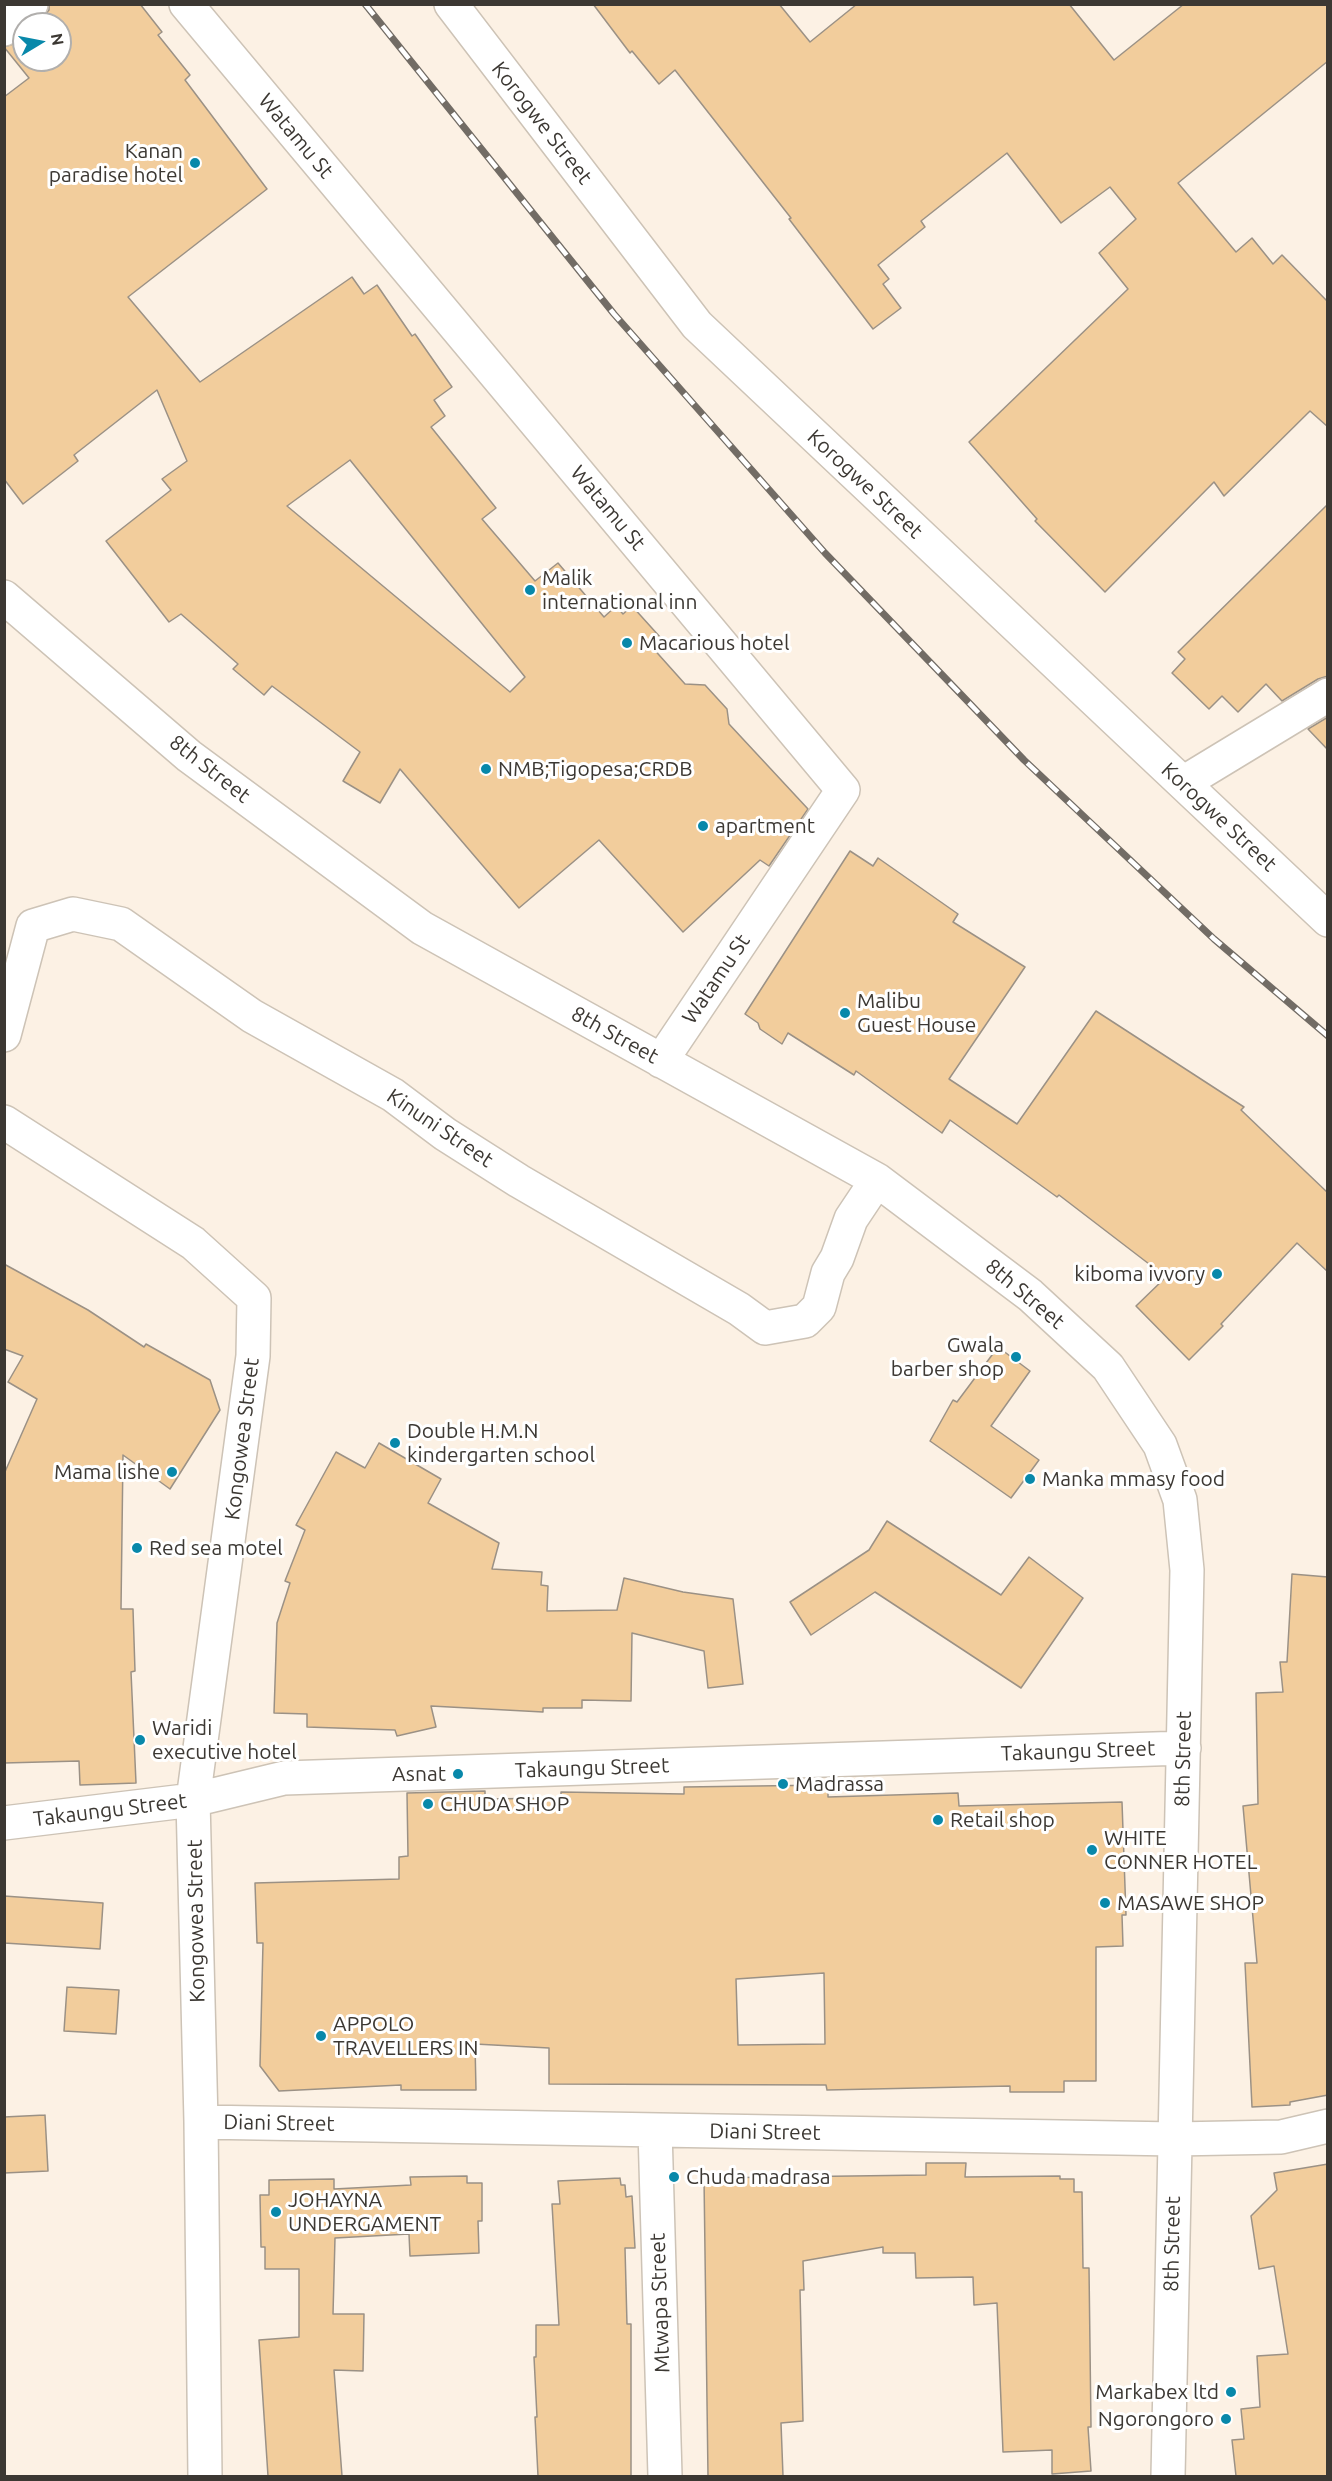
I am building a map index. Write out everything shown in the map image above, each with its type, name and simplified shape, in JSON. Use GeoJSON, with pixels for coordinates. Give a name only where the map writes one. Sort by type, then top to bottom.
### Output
{"type":"FeatureCollection","features":[{"type":"Feature","properties":{"kind":"street"},"geometry":{"type":"LineString","coordinates":[[4,29],[31,4]]}},
{"type":"Feature","properties":{"kind":"street","name":"Watamu St"},"geometry":{"type":"LineString","coordinates":[[186,4],[843,790],[661,1061]]}},
{"type":"Feature","properties":{"kind":"street","name":"Korogwe Street"},"geometry":{"type":"LineString","coordinates":[[451,4],[697,325],[1328,920]]}},
{"type":"Feature","properties":{"kind":"street","name":"8th Street"},"geometry":{"type":"LineString","coordinates":[[4,597],[189,756],[422,928],[877,1180],[1030,1295],[1108,1367],[1160,1445],[1180,1500],[1187,1570],[1168,2476]]}},
{"type":"Feature","properties":{"kind":"street"},"geometry":{"type":"LineString","coordinates":[[1182,783],[1328,695]]}},
{"type":"Feature","properties":{"kind":"street","name":"Kinuni Street"},"geometry":{"type":"LineString","coordinates":[[4,1035],[33,926],[73,914],[121,924],[252,1016],[393,1095],[464,1146],[739,1309],[765,1328],[805,1321],[819,1307],[828,1273],[837,1258],[851,1219],[877,1180]]}},
{"type":"Feature","properties":{"kind":"street","name":"Kongowea Street"},"geometry":{"type":"LineString","coordinates":[[4,1122],[193,1243],[254,1298],[253,1356],[193,1800],[201,2122],[205,2476]]}},
{"type":"Feature","properties":{"kind":"street","name":"Takaungu Street"},"geometry":{"type":"LineString","coordinates":[[4,1823],[193,1800],[284,1778],[1184,1748]]}},
{"type":"Feature","properties":{"kind":"street","name":"Diani Street"},"geometry":{"type":"LineString","coordinates":[[201,2122],[1175,2139],[1281,2137],[1328,2126]]}},
{"type":"Feature","properties":{"kind":"street","name":"Mtwapa Street"},"geometry":{"type":"LineString","coordinates":[[655,2130],[665,2476]]}},
{"type":"Feature","properties":{"kind":"building"},"geometry":{"type":"Polygon","coordinates":[[[49,4],[140,4],[162,32],[158,35],[190,75],[185,80],[267,189],[128,297],[200,382],[352,277],[364,294],[377,285],[412,336],[415,334],[452,387],[434,400],[445,416],[431,427],[496,508],[482,519],[535,581],[558,563],[604,617],[616,606],[623,614],[632,606],[660,637],[651,646],[685,684],[705,685],[727,709],[729,724],[808,809],[769,866],[760,860],[683,932],[599,840],[519,908],[400,769],[380,803],[343,781],[360,752],[272,686],[264,695],[233,669],[238,664],[181,614],[169,622],[106,541],[171,490],[162,479],[187,461],[157,390],[74,455],[78,461],[23,504],[4,479],[4,97],[29,78],[24,72],[72,72],[72,12],[47,12],[49,4]],[[350,460],[287,506],[510,692],[525,677],[350,460]]]}},
{"type":"Feature","properties":{"kind":"building"},"geometry":{"type":"Polygon","coordinates":[[[593,4],[779,4],[810,42],[857,4],[1069,4],[1114,60],[1184,4],[1328,4],[1328,61],[1178,183],[1236,252],[1252,238],[1273,264],[1282,255],[1328,302],[1328,427],[1310,411],[1224,496],[1214,482],[1105,592],[1035,521],[1037,519],[969,442],[1128,289],[1099,253],[1136,219],[1110,187],[1061,223],[1007,153],[921,221],[925,227],[878,265],[889,279],[883,284],[901,308],[873,329],[789,219],[791,218],[675,70],[659,84],[632,51],[630,53],[593,4]]]}},
{"type":"Feature","properties":{"kind":"building"},"geometry":{"type":"Polygon","coordinates":[[[12,44],[12,57],[4,47],[12,44]]]}},
{"type":"Feature","properties":{"kind":"building"},"geometry":{"type":"Polygon","coordinates":[[[1328,504],[1328,676],[1318,679],[1282,701],[1266,684],[1238,712],[1222,696],[1209,709],[1172,673],[1185,659],[1178,652],[1328,504]]]}},
{"type":"Feature","properties":{"kind":"building"},"geometry":{"type":"Polygon","coordinates":[[[1328,717],[1328,750],[1308,729],[1328,717]]]}},
{"type":"Feature","properties":{"kind":"building"},"geometry":{"type":"Polygon","coordinates":[[[850,851],[873,866],[878,858],[958,914],[953,922],[1025,967],[949,1079],[1017,1124],[1096,1011],[1244,1107],[1241,1110],[1328,1193],[1328,1272],[1297,1243],[1221,1324],[1223,1326],[1189,1360],[1136,1306],[1166,1277],[1059,1195],[1057,1197],[950,1120],[942,1133],[856,1071],[854,1075],[788,1033],[782,1044],[760,1029],[758,1023],[745,1014],[850,851]]]}},
{"type":"Feature","properties":{"kind":"building"},"geometry":{"type":"Polygon","coordinates":[[[4,1264],[88,1310],[144,1347],[146,1344],[210,1380],[220,1410],[170,1489],[123,1455],[121,1609],[133,1609],[135,1671],[131,1672],[136,1783],[80,1785],[79,1761],[4,1763],[4,1474],[37,1399],[8,1382],[23,1356],[4,1349],[4,1264]]]}},
{"type":"Feature","properties":{"kind":"building"},"geometry":{"type":"Polygon","coordinates":[[[998,1347],[1030,1371],[991,1426],[1039,1460],[1011,1498],[930,1441],[953,1400],[957,1402],[998,1347]]]}},
{"type":"Feature","properties":{"kind":"building"},"geometry":{"type":"Polygon","coordinates":[[[379,1443],[441,1479],[428,1503],[499,1543],[492,1569],[542,1572],[541,1585],[548,1586],[547,1611],[617,1610],[624,1578],[683,1592],[733,1599],[743,1684],[708,1688],[704,1651],[632,1633],[631,1701],[582,1700],[582,1708],[543,1708],[543,1712],[431,1706],[436,1727],[397,1736],[395,1730],[307,1727],[307,1714],[274,1713],[277,1623],[290,1583],[285,1581],[305,1530],[296,1525],[336,1452],[365,1468],[379,1443]]]}},
{"type":"Feature","properties":{"kind":"building"},"geometry":{"type":"Polygon","coordinates":[[[887,1521],[1001,1595],[1029,1557],[1083,1598],[1021,1688],[875,1592],[811,1635],[790,1602],[869,1550],[887,1521]]]}},
{"type":"Feature","properties":{"kind":"building"},"geometry":{"type":"Polygon","coordinates":[[[1292,1574],[1328,1577],[1328,2095],[1290,2102],[1290,2105],[1252,2107],[1245,1963],[1257,1963],[1243,1806],[1258,1804],[1256,1693],[1283,1692],[1280,1662],[1287,1662],[1292,1574]]]}},
{"type":"Feature","properties":{"kind":"building"},"geometry":{"type":"Polygon","coordinates":[[[828,1785],[828,1797],[958,1793],[959,1806],[1122,1802],[1126,1915],[1122,1915],[1123,1946],[1096,1947],[1096,2081],[1064,2081],[1064,2092],[1010,2092],[1010,2086],[827,2090],[826,2085],[549,2084],[549,2048],[475,2044],[476,2090],[401,2090],[401,2085],[279,2091],[260,2066],[263,1943],[257,1943],[255,1883],[399,1879],[399,1857],[408,1856],[407,1793],[485,1791],[485,1799],[561,1798],[561,1792],[684,1794],[684,1787],[828,1785]],[[824,1973],[736,1979],[738,2045],[825,2044],[824,1973]]]}},
{"type":"Feature","properties":{"kind":"building"},"geometry":{"type":"Polygon","coordinates":[[[4,1896],[103,1903],[100,1949],[4,1943],[4,1896]]]}},
{"type":"Feature","properties":{"kind":"building"},"geometry":{"type":"Polygon","coordinates":[[[67,1987],[119,1990],[116,2034],[64,2031],[67,1987]]]}},
{"type":"Feature","properties":{"kind":"building"},"geometry":{"type":"Polygon","coordinates":[[[45,2115],[48,2171],[4,2173],[4,2117],[45,2115]]]}},
{"type":"Feature","properties":{"kind":"building"},"geometry":{"type":"Polygon","coordinates":[[[926,2163],[966,2163],[965,2177],[1060,2176],[1060,2179],[1074,2179],[1074,2192],[1082,2192],[1083,2268],[1089,2268],[1091,2427],[1088,2427],[1091,2471],[1052,2474],[1052,2450],[1003,2452],[997,2303],[974,2305],[973,2277],[916,2278],[915,2253],[883,2253],[883,2247],[803,2261],[804,2290],[800,2290],[803,2421],[781,2423],[783,2476],[708,2476],[704,2178],[926,2175],[926,2163]]]}},
{"type":"Feature","properties":{"kind":"building"},"geometry":{"type":"Polygon","coordinates":[[[1328,2164],[1328,2476],[1236,2476],[1232,2440],[1244,2439],[1241,2409],[1260,2407],[1257,2356],[1288,2354],[1274,2266],[1259,2269],[1251,2216],[1277,2190],[1274,2173],[1328,2164]]]}},
{"type":"Feature","properties":{"kind":"building"},"geometry":{"type":"Polygon","coordinates":[[[467,2176],[467,2183],[482,2183],[482,2221],[478,2221],[479,2253],[410,2256],[409,2234],[335,2238],[333,2314],[364,2314],[363,2371],[334,2370],[342,2476],[268,2476],[259,2340],[299,2337],[299,2269],[265,2269],[265,2247],[261,2247],[260,2195],[269,2195],[269,2180],[334,2179],[334,2189],[411,2185],[410,2177],[467,2176]]]}},
{"type":"Feature","properties":{"kind":"building"},"geometry":{"type":"Polygon","coordinates":[[[620,2178],[621,2185],[625,2185],[626,2197],[632,2196],[635,2248],[625,2248],[627,2324],[631,2324],[631,2476],[538,2476],[534,2357],[536,2357],[536,2325],[559,2325],[552,2204],[560,2204],[558,2181],[620,2178]]]}},
{"type":"Feature","properties":{"kind":"railway"},"geometry":{"type":"LineString","coordinates":[[365,4],[614,314],[825,553],[1024,760],[1214,939],[1328,1036]]}},
{"type":"Feature","properties":{"kind":"place","name":"Kanan paradise hotel"},"geometry":{"type":"Point","coordinates":[195,163]}},
{"type":"Feature","properties":{"kind":"place","name":"Malik international inn"},"geometry":{"type":"Point","coordinates":[530,590]}},
{"type":"Feature","properties":{"kind":"place","name":"Macarious hotel"},"geometry":{"type":"Point","coordinates":[627,643]}},
{"type":"Feature","properties":{"kind":"place","name":"NMB;Tigopesa;CRDB"},"geometry":{"type":"Point","coordinates":[486,769]}},
{"type":"Feature","properties":{"kind":"place","name":"apartment"},"geometry":{"type":"Point","coordinates":[703,826]}},
{"type":"Feature","properties":{"kind":"place","name":"Malibu Guest House"},"geometry":{"type":"Point","coordinates":[845,1013]}},
{"type":"Feature","properties":{"kind":"place","name":"kiboma ivvory"},"geometry":{"type":"Point","coordinates":[1217,1274]}},
{"type":"Feature","properties":{"kind":"place","name":"Gwala barber shop"},"geometry":{"type":"Point","coordinates":[1016,1357]}},
{"type":"Feature","properties":{"kind":"place","name":"Double H.M.N kindergarten school"},"geometry":{"type":"Point","coordinates":[395,1443]}},
{"type":"Feature","properties":{"kind":"place","name":"Mama lishe"},"geometry":{"type":"Point","coordinates":[172,1472]}},
{"type":"Feature","properties":{"kind":"place","name":"Manka mmasy food"},"geometry":{"type":"Point","coordinates":[1030,1479]}},
{"type":"Feature","properties":{"kind":"place","name":"Red sea motel"},"geometry":{"type":"Point","coordinates":[137,1548]}},
{"type":"Feature","properties":{"kind":"place","name":"Waridi executive hotel"},"geometry":{"type":"Point","coordinates":[140,1740]}},
{"type":"Feature","properties":{"kind":"place","name":"Asnat"},"geometry":{"type":"Point","coordinates":[458,1774]}},
{"type":"Feature","properties":{"kind":"place","name":"Madrassa"},"geometry":{"type":"Point","coordinates":[783,1784]}},
{"type":"Feature","properties":{"kind":"place","name":"CHUDA SHOP"},"geometry":{"type":"Point","coordinates":[428,1804]}},
{"type":"Feature","properties":{"kind":"place","name":"Retail shop"},"geometry":{"type":"Point","coordinates":[938,1820]}},
{"type":"Feature","properties":{"kind":"place","name":"WHITE CONNER HOTEL"},"geometry":{"type":"Point","coordinates":[1092,1850]}},
{"type":"Feature","properties":{"kind":"place","name":"MASAWE SHOP"},"geometry":{"type":"Point","coordinates":[1105,1903]}},
{"type":"Feature","properties":{"kind":"place","name":"APPOLO TRAVELLERS IN"},"geometry":{"type":"Point","coordinates":[321,2036]}},
{"type":"Feature","properties":{"kind":"place","name":"Chuda madrasa"},"geometry":{"type":"Point","coordinates":[674,2177]}},
{"type":"Feature","properties":{"kind":"place","name":"JOHAYNA UNDERGAMENT"},"geometry":{"type":"Point","coordinates":[276,2212]}},
{"type":"Feature","properties":{"kind":"place","name":"Markabex ltd"},"geometry":{"type":"Point","coordinates":[1231,2392]}},
{"type":"Feature","properties":{"kind":"place","name":"Ngorongoro"},"geometry":{"type":"Point","coordinates":[1226,2419]}}]}
